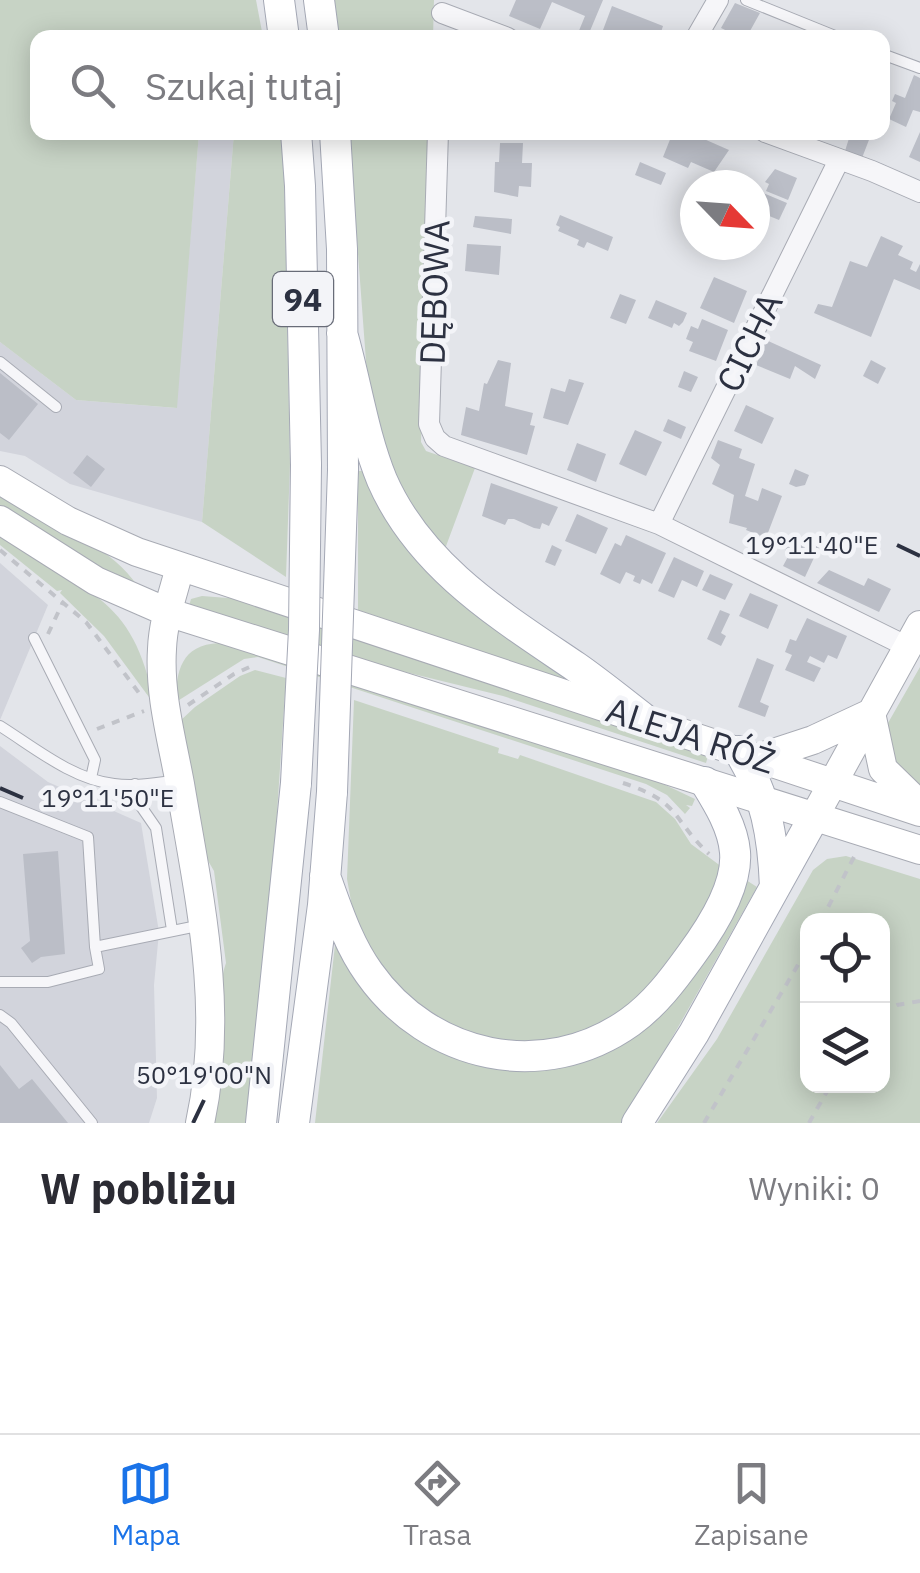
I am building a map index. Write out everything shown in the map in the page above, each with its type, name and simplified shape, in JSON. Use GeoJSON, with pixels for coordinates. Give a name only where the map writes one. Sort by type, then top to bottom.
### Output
{"type":"FeatureCollection","features":[{"type":"Feature","properties":{"kind":"main road"},"geometry":{"type":"LineString","coordinates":[[279,0],[283,30]]}},
{"type":"Feature","properties":{"kind":"main road"},"geometry":{"type":"LineString","coordinates":[[319,0],[323,30]]}},
{"type":"Feature","properties":{"kind":"main road","name":"94"},"geometry":{"type":"LineString","coordinates":[[261,1123],[296,783],[304,630],[306,465],[297,140]]}},
{"type":"Feature","properties":{"kind":"main road","name":"94"},"geometry":{"type":"LineString","coordinates":[[294,1123],[332,792],[344,470],[342,250],[335,140]]}},
{"type":"Feature","properties":{"kind":"main road"},"geometry":{"type":"LineString","coordinates":[[342,333],[382,480],[430,554],[497,613],[643,718]]}},
{"type":"Feature","properties":{"kind":"main road","name":"ALEJA RÓŻ"},"geometry":{"type":"LineString","coordinates":[[0,480],[68,522],[180,567],[920,808]]}},
{"type":"Feature","properties":{"kind":"main road","name":"ALEJA RÓŻ"},"geometry":{"type":"LineString","coordinates":[[0,520],[96,581],[168,612],[814,816]]}},
{"type":"Feature","properties":{"kind":"main road"},"geometry":{"type":"LineString","coordinates":[[180,567],[162,648],[163,693],[204,925],[212,999],[211,1049],[200,1123]]}},
{"type":"Feature","properties":{"kind":"main road"},"geometry":{"type":"LineString","coordinates":[[637,1123],[776,890],[914,636]]}},
{"type":"Feature","properties":{"kind":"main road"},"geometry":{"type":"LineString","coordinates":[[776,890],[773,840],[750,754],[813,740],[871,713]]}},
{"type":"Feature","properties":{"kind":"main road"},"geometry":{"type":"LineString","coordinates":[[871,713],[882,769],[920,808]]}},
{"type":"Feature","properties":{"kind":"main road"},"geometry":{"type":"LineString","coordinates":[[325,876],[341,922],[366,969],[389,997],[419,1023],[459,1044],[498,1056],[563,1053],[607,1036],[644,1011],[665,990],[711,924],[735,868],[735,852],[726,820],[705,782]]}},
{"type":"Feature","properties":{"kind":"main road"},"geometry":{"type":"LineString","coordinates":[[814,816],[920,850]]}},
{"type":"Feature","properties":{"kind":"street"},"geometry":{"type":"LineString","coordinates":[[701,30],[718,0]]}},
{"type":"Feature","properties":{"kind":"street"},"geometry":{"type":"LineString","coordinates":[[442,7],[491,30]]}},
{"type":"Feature","properties":{"kind":"street","name":"DĘBOWA"},"geometry":{"type":"LineString","coordinates":[[438,140],[429,424],[435,438],[444,446],[659,524]]}},
{"type":"Feature","properties":{"kind":"street"},"geometry":{"type":"LineString","coordinates":[[786,140],[920,192]]}},
{"type":"Feature","properties":{"kind":"street","name":"CICHA"},"geometry":{"type":"LineString","coordinates":[[659,524],[838,160]]}},
{"type":"Feature","properties":{"kind":"street"},"geometry":{"type":"LineString","coordinates":[[659,524],[914,636]]}},
{"type":"Feature","properties":{"kind":"lane"},"geometry":{"type":"LineString","coordinates":[[746,0],[820,30]]}},
{"type":"Feature","properties":{"kind":"lane"},"geometry":{"type":"LineString","coordinates":[[890,57],[920,68]]}},
{"type":"Feature","properties":{"kind":"lane"},"geometry":{"type":"LineString","coordinates":[[0,362],[56,407]]}},
{"type":"Feature","properties":{"kind":"lane"},"geometry":{"type":"LineString","coordinates":[[34,638],[94,760],[91,778]]}},
{"type":"Feature","properties":{"kind":"lane"},"geometry":{"type":"LineString","coordinates":[[0,726],[69,769],[91,778],[114,784],[179,780]]}},
{"type":"Feature","properties":{"kind":"lane"},"geometry":{"type":"LineString","coordinates":[[135,784],[138,802],[156,828],[172,930]]}},
{"type":"Feature","properties":{"kind":"lane"},"geometry":{"type":"LineString","coordinates":[[0,802],[88,837],[99,969],[48,982],[0,982]]}},
{"type":"Feature","properties":{"kind":"lane"},"geometry":{"type":"LineString","coordinates":[[96,947],[204,925]]}},
{"type":"Feature","properties":{"kind":"lane"},"geometry":{"type":"LineString","coordinates":[[0,1016],[11,1023],[92,1123]]}},
{"type":"Feature","properties":{"kind":"path"},"geometry":{"type":"LineString","coordinates":[[0,550],[96,633],[150,712],[81,735]]}},
{"type":"Feature","properties":{"kind":"path"},"geometry":{"type":"LineString","coordinates":[[41,651],[62,602]]}},
{"type":"Feature","properties":{"kind":"path"},"geometry":{"type":"LineString","coordinates":[[606,778],[647,791],[665,802],[678,814],[694,840],[714,857]]}},
{"type":"Feature","properties":{"kind":"path"},"geometry":{"type":"LineString","coordinates":[[825,913],[856,853]]}},
{"type":"Feature","properties":{"kind":"path"},"geometry":{"type":"LineString","coordinates":[[704,1123],[800,961]]}},
{"type":"Feature","properties":{"kind":"path"},"geometry":{"type":"LineString","coordinates":[[890,1008],[920,1001]]}},
{"type":"Feature","properties":{"kind":"path"},"geometry":{"type":"LineString","coordinates":[[809,1123],[826,1093]]}},
{"type":"Feature","properties":{"kind":"shaded area"},"geometry":{"type":"Polygon","coordinates":[[[198,140],[233,140],[202,522],[70,484],[25,456],[0,451],[0,342],[76,400],[176,408],[198,140]]]}},
{"type":"Feature","properties":{"kind":"shaded area"},"geometry":{"type":"Polygon","coordinates":[[[0,563],[48,605],[0,720],[0,563]]]}},
{"type":"Feature","properties":{"kind":"shaded area"},"geometry":{"type":"Polygon","coordinates":[[[0,746],[48,782],[141,823],[159,932],[154,985],[157,1098],[149,1123],[0,1123],[0,746]]]}},
{"type":"Feature","properties":{"kind":"green space"},"geometry":{"type":"Polygon","coordinates":[[[0,0],[256,0],[262,30],[30,30],[30,140],[198,140],[177,408],[76,400],[0,342],[0,0]]]}},
{"type":"Feature","properties":{"kind":"green space"},"geometry":{"type":"Polygon","coordinates":[[[334,0],[434,0],[433,30],[337,30],[334,0]]]}},
{"type":"Feature","properties":{"kind":"green space"},"geometry":{"type":"Polygon","coordinates":[[[233,140],[281,140],[290,464],[286,577],[202,522],[233,140]]]}},
{"type":"Feature","properties":{"kind":"green space"},"geometry":{"type":"Polygon","coordinates":[[[350,140],[430,140],[421,442],[426,451],[475,468],[442,557],[393,474],[368,388],[350,140]]]}},
{"type":"Feature","properties":{"kind":"green space"},"geometry":{"type":"Polygon","coordinates":[[[358,471],[366,471],[570,681],[358,610],[358,471]]]}},
{"type":"Feature","properties":{"kind":"green space"},"geometry":{"type":"Polygon","coordinates":[[[0,494],[93,545],[125,570],[137,585],[91,564],[0,507],[0,494]]]}},
{"type":"Feature","properties":{"kind":"green space"},"geometry":{"type":"Polygon","coordinates":[[[0,536],[80,585],[118,617],[145,667],[154,704],[104,636],[60,593],[62,590],[57,591],[0,545],[0,536]]]}},
{"type":"Feature","properties":{"kind":"green space"},"geometry":{"type":"Polygon","coordinates":[[[191,599],[241,599],[708,756],[706,763],[503,696],[397,670],[189,606],[191,599]]]}},
{"type":"Feature","properties":{"kind":"green space"},"geometry":{"type":"Polygon","coordinates":[[[219,643],[659,782],[695,799],[692,806],[686,805],[690,808],[685,814],[667,795],[646,784],[258,657],[244,659],[176,702],[183,662],[196,649],[219,643]]]}},
{"type":"Feature","properties":{"kind":"green space"},"geometry":{"type":"Polygon","coordinates":[[[920,667],[920,790],[912,787],[883,743],[888,723],[920,667]]]}},
{"type":"Feature","properties":{"kind":"green space"},"geometry":{"type":"Polygon","coordinates":[[[255,670],[286,678],[273,873],[247,1123],[211,1123],[223,1051],[222,987],[226,963],[214,871],[203,852],[179,722],[240,676],[255,670]]]}},
{"type":"Feature","properties":{"kind":"green space"},"geometry":{"type":"Polygon","coordinates":[[[354,700],[499,748],[498,753],[518,759],[520,755],[656,802],[675,819],[691,844],[722,867],[707,908],[639,1001],[575,1037],[525,1046],[446,1029],[392,984],[363,939],[347,879],[354,700]]]}},
{"type":"Feature","properties":{"kind":"green space"},"geometry":{"type":"Polygon","coordinates":[[[846,856],[920,879],[920,1123],[657,1123],[717,1039],[813,870],[827,859],[846,856]]]}},
{"type":"Feature","properties":{"kind":"green space"},"geometry":{"type":"Polygon","coordinates":[[[746,880],[757,887],[624,1123],[315,1123],[335,945],[340,941],[385,1012],[581,1062],[746,880]]]}},
{"type":"Feature","properties":{"kind":"building"},"geometry":{"type":"Polygon","coordinates":[[[516,0],[603,0],[590,30],[579,30],[585,16],[552,2],[540,29],[509,16],[516,0]]]}},
{"type":"Feature","properties":{"kind":"building"},"geometry":{"type":"Polygon","coordinates":[[[735,3],[760,13],[751,30],[721,28],[735,3]]]}},
{"type":"Feature","properties":{"kind":"building"},"geometry":{"type":"Polygon","coordinates":[[[612,6],[663,26],[662,30],[603,30],[612,6]]]}},
{"type":"Feature","properties":{"kind":"building"},"geometry":{"type":"Polygon","coordinates":[[[914,75],[920,78],[920,112],[913,110],[906,127],[890,119],[895,94],[905,98],[914,75]]]}},
{"type":"Feature","properties":{"kind":"building"},"geometry":{"type":"Polygon","coordinates":[[[920,132],[920,162],[909,157],[920,132]]]}},
{"type":"Feature","properties":{"kind":"building"},"geometry":{"type":"Polygon","coordinates":[[[670,140],[706,140],[729,150],[715,170],[691,162],[688,168],[663,157],[670,140]]]}},
{"type":"Feature","properties":{"kind":"building"},"geometry":{"type":"Polygon","coordinates":[[[848,140],[869,140],[862,158],[845,151],[848,140]]]}},
{"type":"Feature","properties":{"kind":"building"},"geometry":{"type":"Polygon","coordinates":[[[500,143],[523,143],[522,163],[532,163],[531,187],[519,186],[518,197],[494,192],[500,143]]]}},
{"type":"Feature","properties":{"kind":"building"},"geometry":{"type":"Polygon","coordinates":[[[640,162],[666,173],[661,185],[635,175],[640,162]]]}},
{"type":"Feature","properties":{"kind":"building"},"geometry":{"type":"Polygon","coordinates":[[[775,169],[797,178],[788,200],[770,193],[770,176],[775,169]]]}},
{"type":"Feature","properties":{"kind":"building"},"geometry":{"type":"Polygon","coordinates":[[[770,196],[787,203],[779,220],[770,216],[770,196]]]}},
{"type":"Feature","properties":{"kind":"building"},"geometry":{"type":"Polygon","coordinates":[[[560,215],[613,237],[608,251],[587,242],[584,248],[577,245],[579,240],[558,231],[560,215]]]}},
{"type":"Feature","properties":{"kind":"building"},"geometry":{"type":"Polygon","coordinates":[[[475,216],[512,219],[511,234],[473,227],[475,216]]]}},
{"type":"Feature","properties":{"kind":"building"},"geometry":{"type":"Polygon","coordinates":[[[881,236],[903,246],[898,255],[913,262],[910,269],[916,272],[920,264],[920,290],[894,279],[871,337],[814,313],[818,304],[832,307],[850,261],[867,267],[881,236]]]}},
{"type":"Feature","properties":{"kind":"building"},"geometry":{"type":"Polygon","coordinates":[[[467,244],[501,246],[499,275],[465,271],[467,244]]]}},
{"type":"Feature","properties":{"kind":"building"},"geometry":{"type":"Polygon","coordinates":[[[714,277],[747,291],[734,323],[700,308],[714,277]]]}},
{"type":"Feature","properties":{"kind":"building"},"geometry":{"type":"Polygon","coordinates":[[[620,294],[636,300],[626,324],[610,318],[620,294]]]}},
{"type":"Feature","properties":{"kind":"building"},"geometry":{"type":"Polygon","coordinates":[[[656,300],[687,313],[683,322],[679,326],[674,323],[672,328],[648,318],[656,300]]]}},
{"type":"Feature","properties":{"kind":"building"},"geometry":{"type":"Polygon","coordinates":[[[702,319],[728,330],[716,361],[689,351],[693,342],[686,339],[691,326],[698,329],[702,319]]]}},
{"type":"Feature","properties":{"kind":"building"},"geometry":{"type":"Polygon","coordinates":[[[766,340],[821,365],[815,379],[795,366],[790,379],[756,365],[766,340]]]}},
{"type":"Feature","properties":{"kind":"building"},"geometry":{"type":"Polygon","coordinates":[[[498,360],[511,363],[505,406],[533,413],[530,425],[535,426],[527,455],[461,435],[466,407],[479,411],[484,383],[487,384],[498,360]]]}},
{"type":"Feature","properties":{"kind":"building"},"geometry":{"type":"Polygon","coordinates":[[[871,360],[886,368],[878,384],[863,376],[871,360]]]}},
{"type":"Feature","properties":{"kind":"building"},"geometry":{"type":"Polygon","coordinates":[[[684,371],[698,377],[691,392],[678,387],[684,371]]]}},
{"type":"Feature","properties":{"kind":"building"},"geometry":{"type":"Polygon","coordinates":[[[0,373],[38,404],[9,440],[0,433],[0,373]]]}},
{"type":"Feature","properties":{"kind":"building"},"geometry":{"type":"Polygon","coordinates":[[[569,379],[584,383],[568,425],[543,418],[551,388],[565,392],[569,379]]]}},
{"type":"Feature","properties":{"kind":"building"},"geometry":{"type":"Polygon","coordinates":[[[746,405],[774,418],[762,444],[734,431],[746,405]]]}},
{"type":"Feature","properties":{"kind":"building"},"geometry":{"type":"Polygon","coordinates":[[[668,419],[686,427],[681,439],[663,431],[668,419]]]}},
{"type":"Feature","properties":{"kind":"building"},"geometry":{"type":"Polygon","coordinates":[[[635,430],[662,442],[646,476],[619,464],[635,430]]]}},
{"type":"Feature","properties":{"kind":"building"},"geometry":{"type":"Polygon","coordinates":[[[718,440],[742,449],[739,458],[755,464],[745,496],[758,501],[762,488],[782,496],[766,538],[729,523],[734,495],[712,484],[720,465],[711,458],[718,440]]]}},
{"type":"Feature","properties":{"kind":"building"},"geometry":{"type":"Polygon","coordinates":[[[577,443],[606,454],[596,482],[567,470],[577,443]]]}},
{"type":"Feature","properties":{"kind":"building"},"geometry":{"type":"Polygon","coordinates":[[[87,455],[105,469],[91,487],[73,473],[87,455]]]}},
{"type":"Feature","properties":{"kind":"building"},"geometry":{"type":"Polygon","coordinates":[[[795,469],[809,475],[805,485],[789,484],[795,469]]]}},
{"type":"Feature","properties":{"kind":"building"},"geometry":{"type":"Polygon","coordinates":[[[491,483],[558,507],[549,526],[542,523],[540,529],[534,528],[514,519],[508,519],[505,525],[482,516],[491,483]]]}},
{"type":"Feature","properties":{"kind":"building"},"geometry":{"type":"Polygon","coordinates":[[[577,514],[608,528],[596,554],[565,541],[577,514]]]}},
{"type":"Feature","properties":{"kind":"building"},"geometry":{"type":"Polygon","coordinates":[[[626,535],[666,553],[652,584],[642,579],[640,584],[633,581],[635,576],[626,572],[620,584],[600,574],[615,543],[621,546],[626,535]]]}},
{"type":"Feature","properties":{"kind":"building"},"geometry":{"type":"Polygon","coordinates":[[[792,535],[819,547],[805,577],[783,566],[790,553],[785,551],[792,535]]]}},
{"type":"Feature","properties":{"kind":"building"},"geometry":{"type":"Polygon","coordinates":[[[552,545],[562,550],[555,566],[545,562],[552,545]]]}},
{"type":"Feature","properties":{"kind":"building"},"geometry":{"type":"Polygon","coordinates":[[[674,557],[704,571],[697,587],[682,580],[674,598],[658,591],[674,557]]]}},
{"type":"Feature","properties":{"kind":"building"},"geometry":{"type":"Polygon","coordinates":[[[829,570],[864,586],[868,578],[891,589],[879,612],[817,583],[829,570]]]}},
{"type":"Feature","properties":{"kind":"building"},"geometry":{"type":"Polygon","coordinates":[[[710,574],[733,584],[725,600],[702,590],[710,574]]]}},
{"type":"Feature","properties":{"kind":"building"},"geometry":{"type":"Polygon","coordinates":[[[750,593],[778,605],[768,629],[739,616],[750,593]]]}},
{"type":"Feature","properties":{"kind":"building"},"geometry":{"type":"Polygon","coordinates":[[[720,610],[730,614],[721,633],[726,636],[721,646],[707,639],[720,610]]]}},
{"type":"Feature","properties":{"kind":"building"},"geometry":{"type":"Polygon","coordinates":[[[807,618],[847,636],[837,659],[828,655],[824,663],[810,656],[807,662],[821,668],[814,682],[785,670],[792,655],[785,652],[790,639],[796,641],[807,618]]]}},
{"type":"Feature","properties":{"kind":"building"},"geometry":{"type":"Polygon","coordinates":[[[757,658],[774,665],[760,702],[769,706],[765,717],[738,707],[757,658]]]}},
{"type":"Feature","properties":{"kind":"building"},"geometry":{"type":"Polygon","coordinates":[[[58,851],[65,954],[41,957],[32,963],[21,948],[30,941],[23,854],[58,851]]]}},
{"type":"Feature","properties":{"kind":"building"},"geometry":{"type":"Polygon","coordinates":[[[0,1065],[19,1089],[32,1079],[68,1123],[0,1123],[0,1065]]]}}]}
